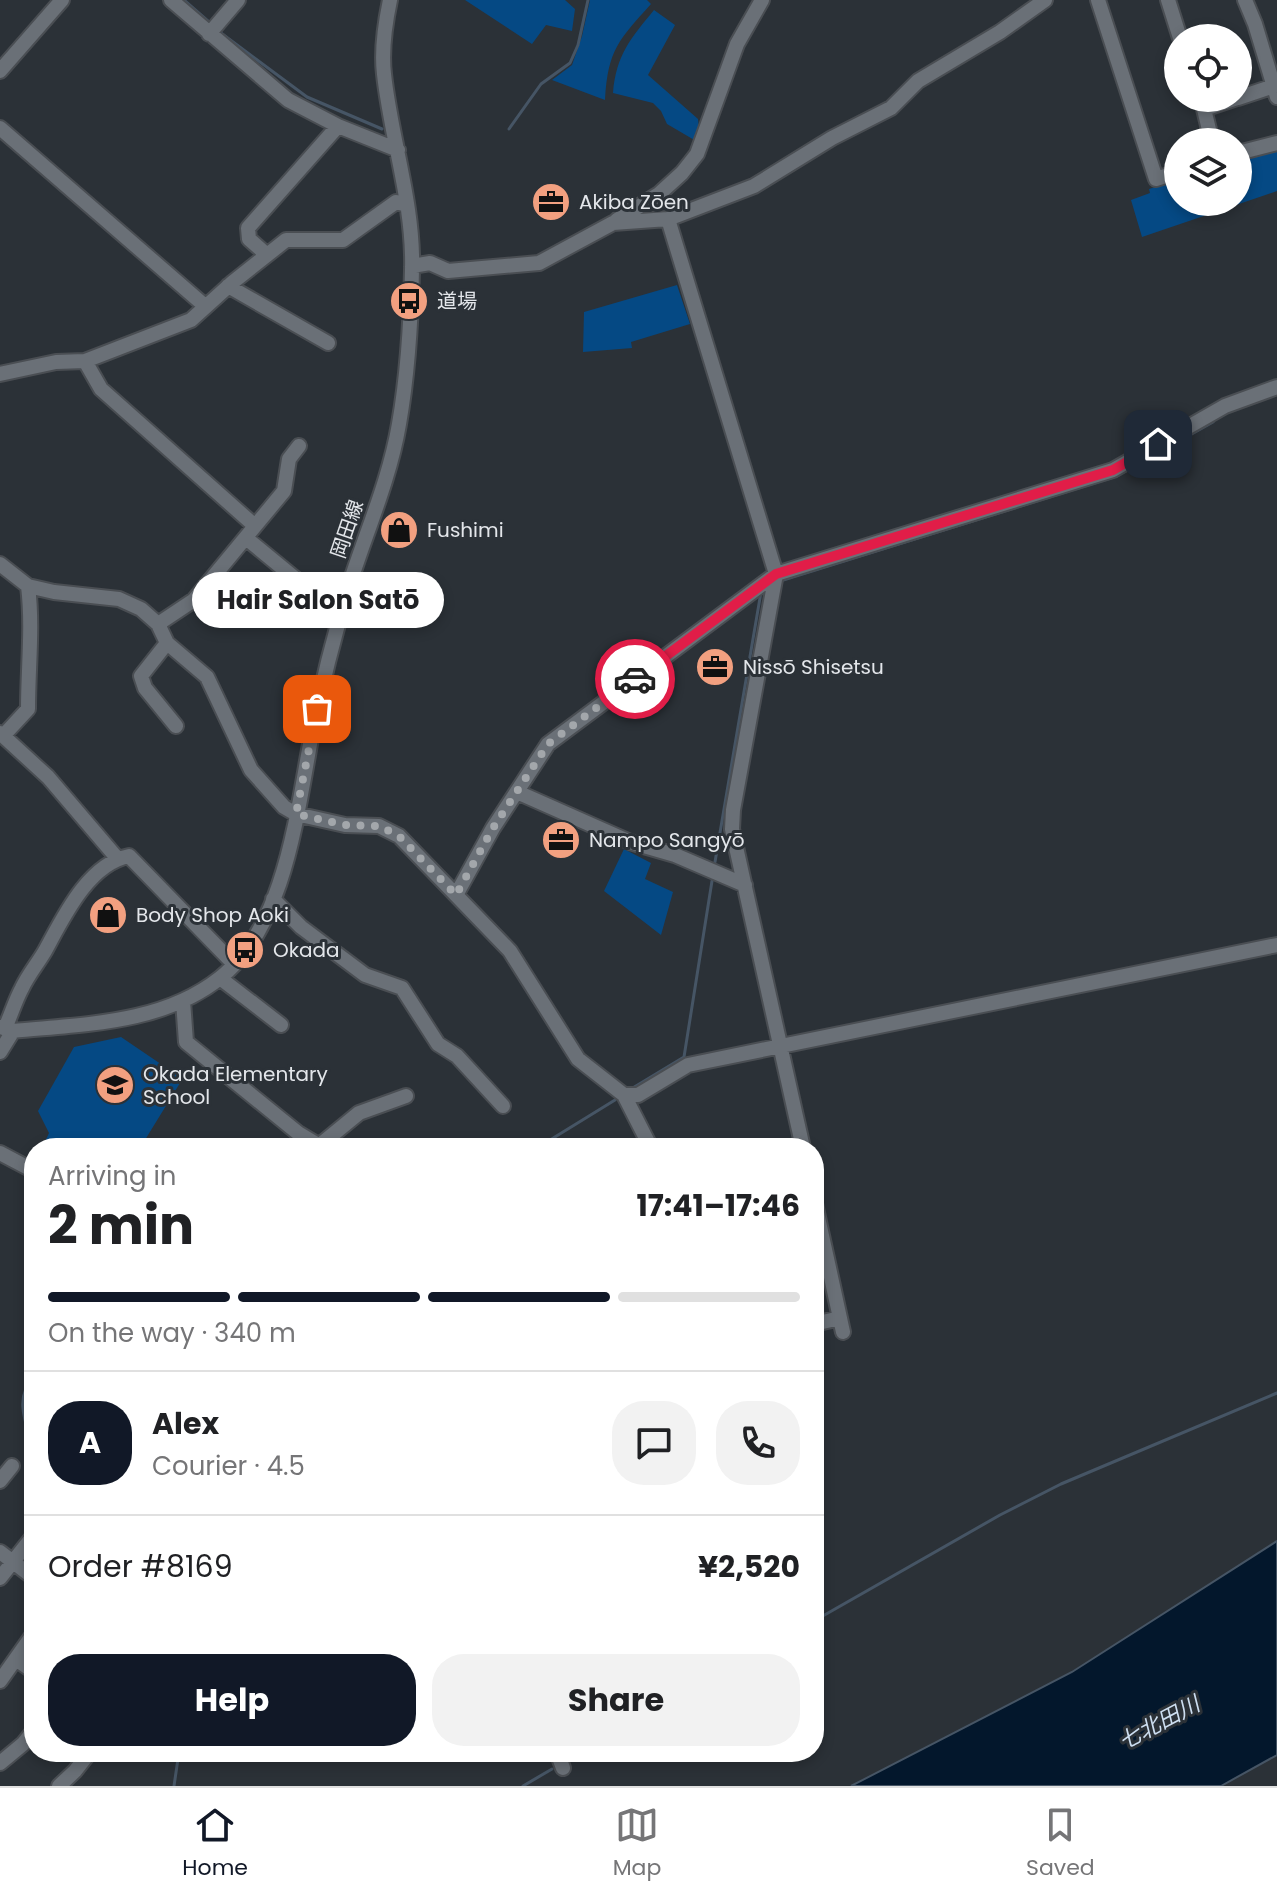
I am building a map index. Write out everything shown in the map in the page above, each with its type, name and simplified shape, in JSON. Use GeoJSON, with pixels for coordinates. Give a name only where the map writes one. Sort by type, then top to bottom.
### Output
{"type":"FeatureCollection","features":[{"type":"Feature","properties":{"kind":"street"},"geometry":{"type":"LineString","coordinates":[[0,71],[62,0]]}},
{"type":"Feature","properties":{"kind":"street"},"geometry":{"type":"LineString","coordinates":[[171,0],[288,100],[338,126],[398,150]]}},
{"type":"Feature","properties":{"kind":"street"},"geometry":{"type":"LineString","coordinates":[[209,34],[238,0]]}},
{"type":"Feature","properties":{"kind":"street","name":"岡田線"},"geometry":{"type":"LineString","coordinates":[[6,1029],[121,1019],[157,1012],[183,1001],[220,978],[234,964],[258,932],[273,899],[296,814],[341,611],[388,474],[406,374],[412,266],[407,205],[384,72],[385,25],[390,0]]}},
{"type":"Feature","properties":{"kind":"street"},"geometry":{"type":"LineString","coordinates":[[412,266],[430,263],[448,271],[539,263],[659,194],[697,154],[737,44],[762,0]]}},
{"type":"Feature","properties":{"kind":"street"},"geometry":{"type":"LineString","coordinates":[[613,223],[668,219],[754,186],[832,138],[891,108],[918,81],[1000,32],[1045,0]]}},
{"type":"Feature","properties":{"kind":"street"},"geometry":{"type":"LineString","coordinates":[[1098,0],[1156,179],[1164,176]]}},
{"type":"Feature","properties":{"kind":"street"},"geometry":{"type":"LineString","coordinates":[[1168,0],[1176,24]]}},
{"type":"Feature","properties":{"kind":"street"},"geometry":{"type":"LineString","coordinates":[[1245,0],[1276,89],[1252,95]]}},
{"type":"Feature","properties":{"kind":"street"},"geometry":{"type":"LineString","coordinates":[[267,255],[249,239],[248,228],[338,126]]}},
{"type":"Feature","properties":{"kind":"street"},"geometry":{"type":"LineString","coordinates":[[0,128],[205,306]]}},
{"type":"Feature","properties":{"kind":"street"},"geometry":{"type":"LineString","coordinates":[[1252,149],[1277,143]]}},
{"type":"Feature","properties":{"kind":"street"},"geometry":{"type":"LineString","coordinates":[[0,374],[56,362],[85,361],[191,320],[286,240],[343,240],[396,202],[407,205]]}},
{"type":"Feature","properties":{"kind":"street"},"geometry":{"type":"LineString","coordinates":[[668,219],[776,574],[732,829],[801,1138]]}},
{"type":"Feature","properties":{"kind":"street"},"geometry":{"type":"LineString","coordinates":[[228,286],[328,343]]}},
{"type":"Feature","properties":{"kind":"street"},"geometry":{"type":"LineString","coordinates":[[85,361],[101,389],[314,594],[341,611]]}},
{"type":"Feature","properties":{"kind":"street"},"geometry":{"type":"LineString","coordinates":[[456,895],[548,744],[776,574],[1113,470],[1225,406],[1277,387]]}},
{"type":"Feature","properties":{"kind":"street"},"geometry":{"type":"LineString","coordinates":[[158,624],[194,600],[284,491],[289,459],[299,446]]}},
{"type":"Feature","properties":{"kind":"street"},"geometry":{"type":"LineString","coordinates":[[0,564],[28,586],[119,599],[141,609],[158,624],[167,643],[207,677],[251,770],[284,807],[296,814],[345,825],[379,826],[399,836],[510,951],[578,1059],[624,1095],[646,1138]]}},
{"type":"Feature","properties":{"kind":"street"},"geometry":{"type":"LineString","coordinates":[[28,586],[33,622],[28,650],[28,709],[2,735],[48,777],[117,858]]}},
{"type":"Feature","properties":{"kind":"street"},"geometry":{"type":"LineString","coordinates":[[167,643],[141,676],[145,688],[176,726]]}},
{"type":"Feature","properties":{"kind":"street"},"geometry":{"type":"LineString","coordinates":[[517,792],[630,842],[675,855],[745,885]]}},
{"type":"Feature","properties":{"kind":"street"},"geometry":{"type":"LineString","coordinates":[[0,1052],[23,985],[64,913],[89,882],[117,858],[129,856],[234,964]]}},
{"type":"Feature","properties":{"kind":"street"},"geometry":{"type":"LineString","coordinates":[[273,899],[301,927],[365,975],[402,988],[438,1044],[457,1056],[503,1106]]}},
{"type":"Feature","properties":{"kind":"street"},"geometry":{"type":"LineString","coordinates":[[624,1095],[638,1095],[688,1065],[1277,945]]}},
{"type":"Feature","properties":{"kind":"street"},"geometry":{"type":"LineString","coordinates":[[220,978],[281,1025]]}},
{"type":"Feature","properties":{"kind":"street"},"geometry":{"type":"LineString","coordinates":[[183,1001],[186,1042],[307,1138]]}},
{"type":"Feature","properties":{"kind":"street"},"geometry":{"type":"LineString","coordinates":[[331,1138],[359,1113],[406,1096]]}},
{"type":"Feature","properties":{"kind":"street"},"geometry":{"type":"LineString","coordinates":[[0,1153],[24,1166]]}},
{"type":"Feature","properties":{"kind":"street"},"geometry":{"type":"LineString","coordinates":[[824,1246],[841,1325],[824,1324]]}},
{"type":"Feature","properties":{"kind":"street"},"geometry":{"type":"LineString","coordinates":[[0,1481],[12,1466]]}},
{"type":"Feature","properties":{"kind":"street"},"geometry":{"type":"LineString","coordinates":[[0,1578],[24,1548]]}},
{"type":"Feature","properties":{"kind":"street"},"geometry":{"type":"LineString","coordinates":[[0,1552],[24,1570]]}},
{"type":"Feature","properties":{"kind":"street"},"geometry":{"type":"LineString","coordinates":[[0,1681],[24,1647]]}},
{"type":"Feature","properties":{"kind":"street"},"geometry":{"type":"LineString","coordinates":[[16,1659],[24,1665]]}},
{"type":"Feature","properties":{"kind":"street"},"geometry":{"type":"LineString","coordinates":[[0,1763],[24,1743]]}},
{"type":"Feature","properties":{"kind":"street"},"geometry":{"type":"LineString","coordinates":[[59,1786],[82,1762]]}},
{"type":"Feature","properties":{"kind":"street"},"geometry":{"type":"LineString","coordinates":[[561,1762],[563,1768]]}},
{"type":"Feature","properties":{"kind":"shaded area"},"geometry":{"type":"Polygon","coordinates":[[[465,0],[565,0],[575,9],[572,31],[546,25],[532,44],[465,0]]]}},
{"type":"Feature","properties":{"kind":"shaded area"},"geometry":{"type":"Polygon","coordinates":[[[590,0],[647,0],[651,4],[617,46],[609,69],[605,100],[552,80],[572,65],[590,0]]]}},
{"type":"Feature","properties":{"kind":"shaded area"},"geometry":{"type":"Polygon","coordinates":[[[654,10],[675,25],[648,75],[698,119],[696,141],[667,124],[653,103],[613,93],[621,57],[654,10]]]}},
{"type":"Feature","properties":{"kind":"shaded area"},"geometry":{"type":"Polygon","coordinates":[[[1277,151],[1277,191],[1252,200],[1252,158],[1277,151]]]}},
{"type":"Feature","properties":{"kind":"shaded area"},"geometry":{"type":"Polygon","coordinates":[[[1164,184],[1164,216],[1204,216],[1142,237],[1131,200],[1150,193],[1149,189],[1164,184]]]}},
{"type":"Feature","properties":{"kind":"shaded area"},"geometry":{"type":"Polygon","coordinates":[[[677,285],[690,324],[631,342],[632,348],[583,352],[584,312],[677,285]]]}},
{"type":"Feature","properties":{"kind":"shaded area"},"geometry":{"type":"Polygon","coordinates":[[[624,849],[651,863],[645,879],[673,892],[661,935],[604,891],[624,849]]]}},
{"type":"Feature","properties":{"kind":"shaded area"},"geometry":{"type":"Polygon","coordinates":[[[121,1037],[177,1075],[180,1083],[146,1138],[47,1138],[49,1133],[38,1111],[74,1047],[121,1037]]]}},
{"type":"Feature","properties":{"kind":"water","name":"七北田川"},"geometry":{"type":"Polygon","coordinates":[[[1277,1541],[1277,1755],[1221,1786],[851,1786],[1072,1672],[1277,1541]]]}},
{"type":"Feature","properties":{"kind":"waterway"},"geometry":{"type":"LineString","coordinates":[[184,0],[209,22]]}},
{"type":"Feature","properties":{"kind":"waterway"},"geometry":{"type":"LineString","coordinates":[[509,129],[541,84],[570,63],[578,45],[588,0]]}},
{"type":"Feature","properties":{"kind":"waterway"},"geometry":{"type":"LineString","coordinates":[[221,33],[307,97],[382,129]]}},
{"type":"Feature","properties":{"kind":"waterway"},"geometry":{"type":"LineString","coordinates":[[780,581],[1117,476],[1213,422]]}},
{"type":"Feature","properties":{"kind":"waterway"},"geometry":{"type":"LineString","coordinates":[[715,862],[761,592]]}},
{"type":"Feature","properties":{"kind":"waterway"},"geometry":{"type":"LineString","coordinates":[[631,1089],[684,1057],[712,881]]}},
{"type":"Feature","properties":{"kind":"waterway"},"geometry":{"type":"LineString","coordinates":[[553,1138],[615,1100]]}},
{"type":"Feature","properties":{"kind":"waterway"},"geometry":{"type":"LineString","coordinates":[[824,1615],[1000,1515],[1061,1484],[1277,1393]]}},
{"type":"Feature","properties":{"kind":"waterway"},"geometry":{"type":"LineString","coordinates":[[24,1395],[24,1413]]}},
{"type":"Feature","properties":{"kind":"waterway"},"geometry":{"type":"LineString","coordinates":[[174,1786],[178,1762]]}},
{"type":"Feature","properties":{"kind":"waterway"},"geometry":{"type":"LineString","coordinates":[[523,1786],[552,1769]]}},
{"type":"Feature","properties":{"kind":"way so far"},"geometry":{"type":"LineString","coordinates":[[317,709],[296,814],[345,825],[379,826],[399,836],[456,895],[493,828],[548,744],[635,679]]}},
{"type":"Feature","properties":{"kind":"place","name":"Akiba Zōen"},"geometry":{"type":"Point","coordinates":[551,202]}},
{"type":"Feature","properties":{"kind":"place","name":"道場"},"geometry":{"type":"Point","coordinates":[409,301]}},
{"type":"Feature","properties":{"kind":"place","name":"Fushimi"},"geometry":{"type":"Point","coordinates":[399,530]}},
{"type":"Feature","properties":{"kind":"place","name":"Nissō Shisetsu"},"geometry":{"type":"Point","coordinates":[715,667]}},
{"type":"Feature","properties":{"kind":"place","name":"Hair Salon Satō"},"geometry":{"type":"Point","coordinates":[317,709]}},
{"type":"Feature","properties":{"kind":"place","name":"Nampo Sangyō"},"geometry":{"type":"Point","coordinates":[561,840]}},
{"type":"Feature","properties":{"kind":"place","name":"Body Shop Aoki"},"geometry":{"type":"Point","coordinates":[108,915]}},
{"type":"Feature","properties":{"kind":"place","name":"Okada"},"geometry":{"type":"Point","coordinates":[245,950]}},
{"type":"Feature","properties":{"kind":"place","name":"Okada Elementary School"},"geometry":{"type":"Point","coordinates":[115,1085]}},
{"type":"Feature","properties":{"kind":"route"},"geometry":{"type":"LineString","coordinates":[[635,679],[776,574],[1113,470],[1158,444]]}}]}
